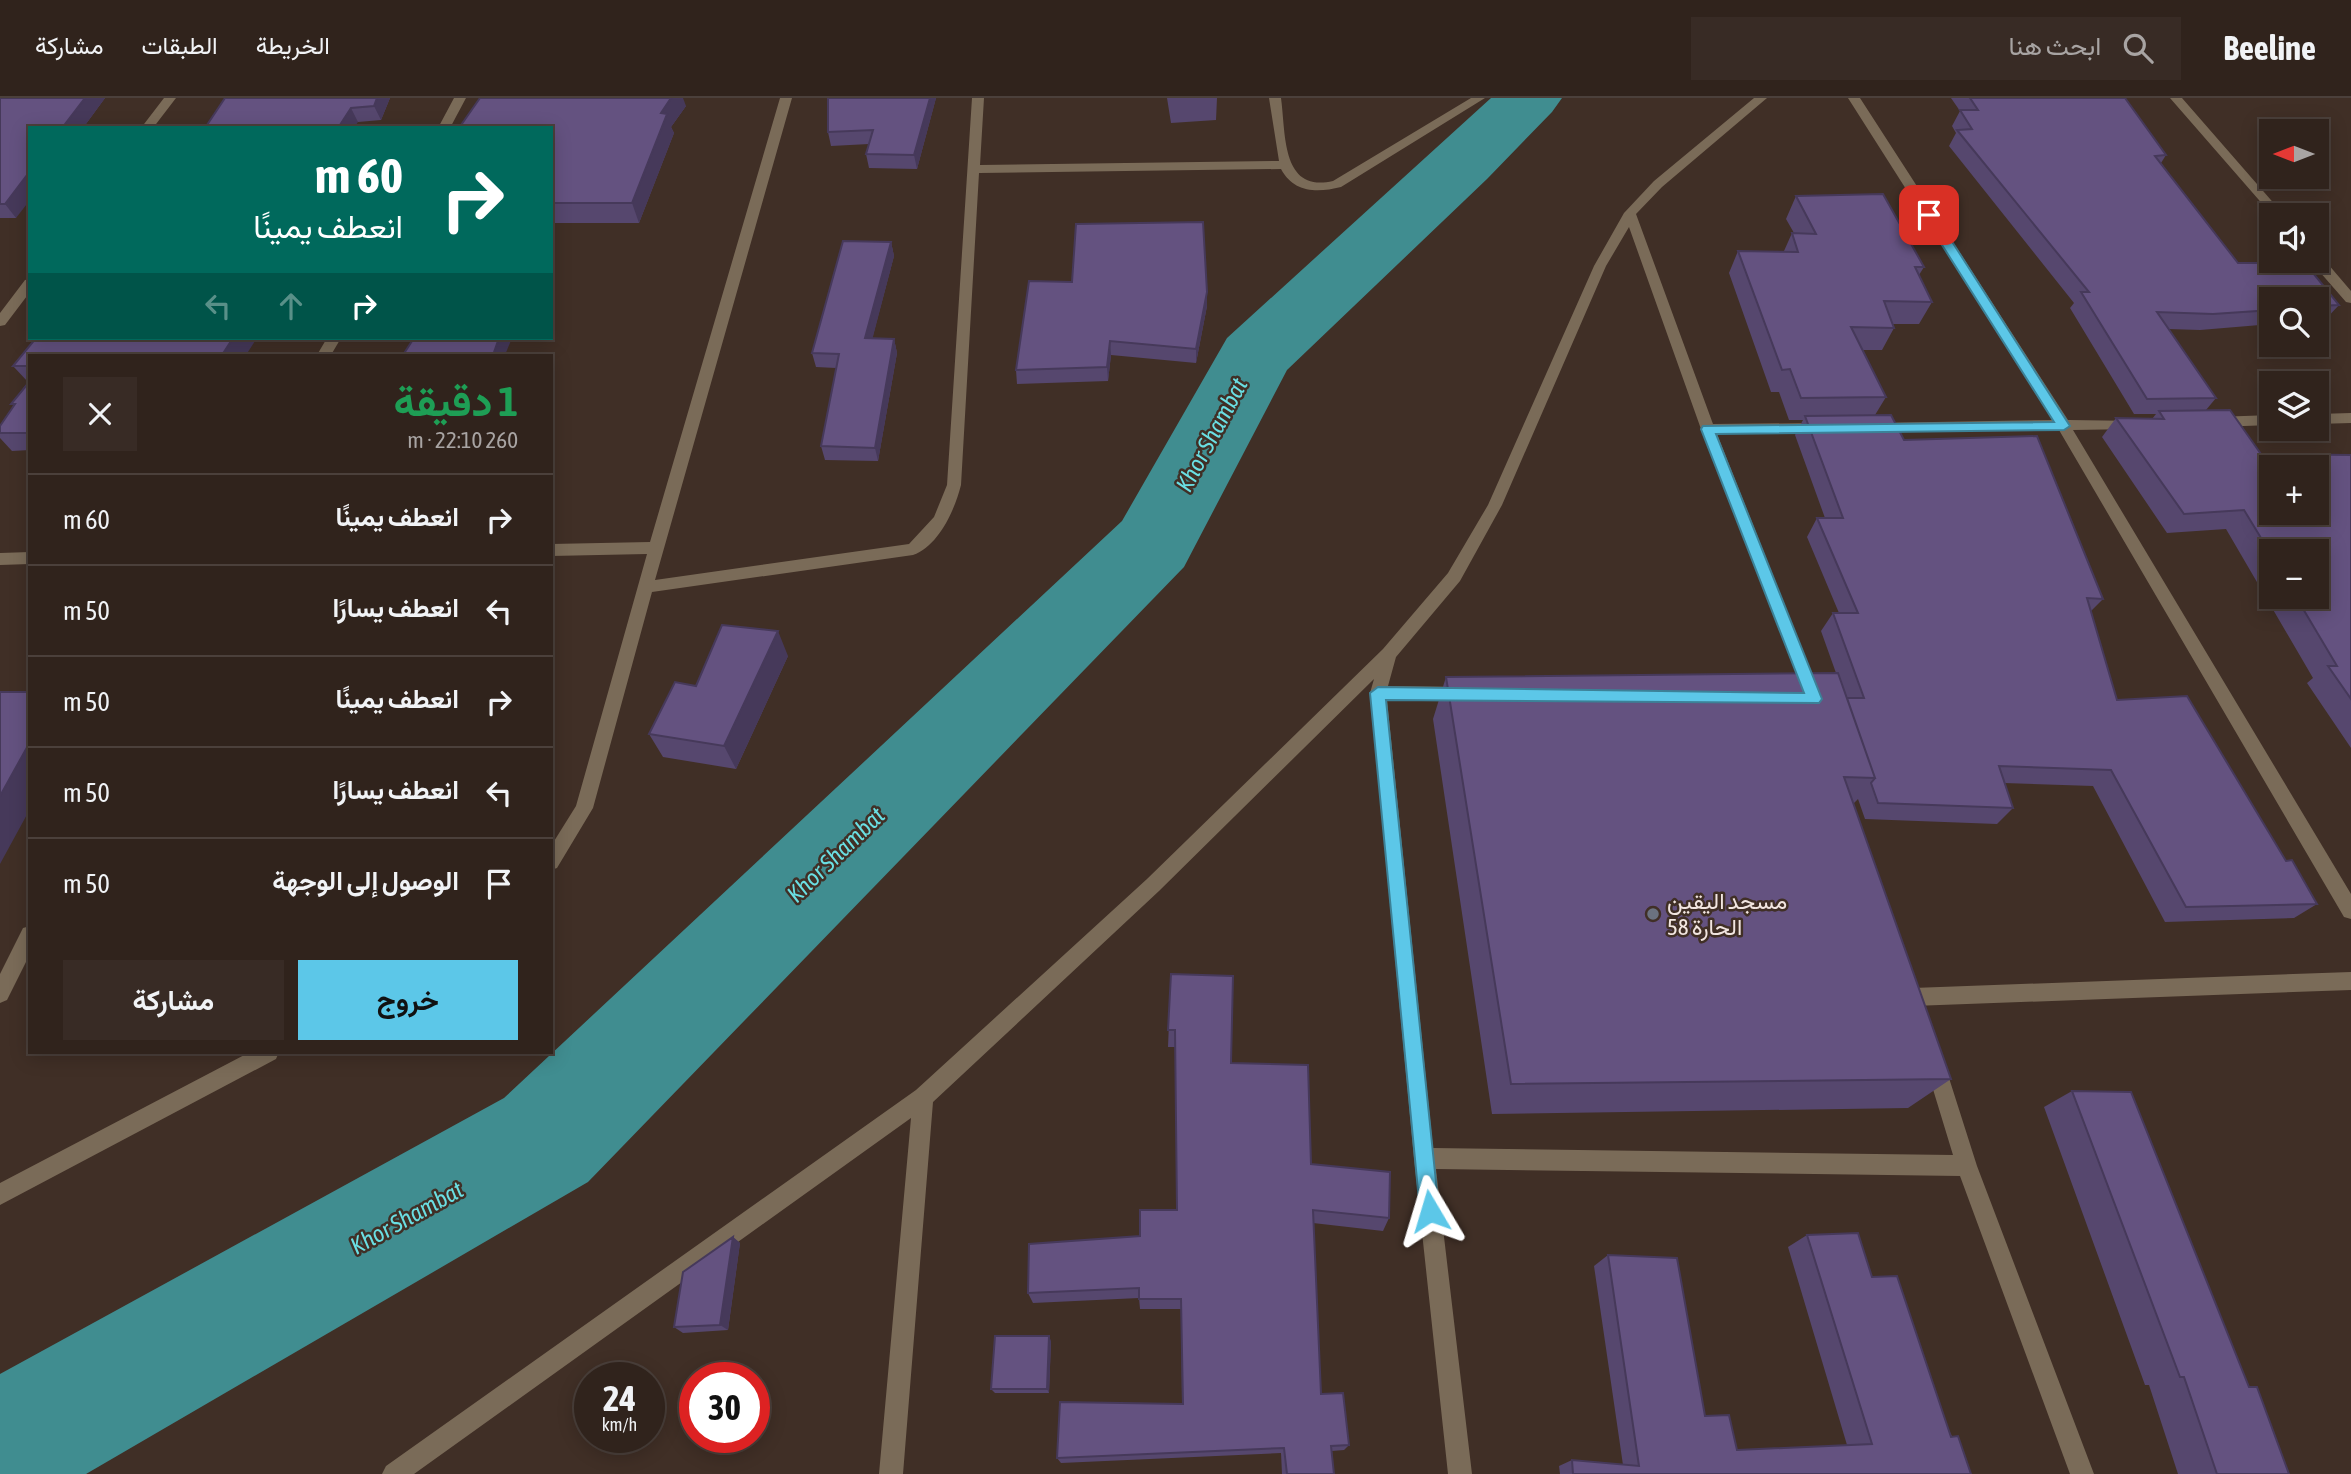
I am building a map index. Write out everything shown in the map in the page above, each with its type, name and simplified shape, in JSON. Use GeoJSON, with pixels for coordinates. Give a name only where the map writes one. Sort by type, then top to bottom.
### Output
{"type":"FeatureCollection","features":[{"type":"Feature","properties":{"kind":"street"},"geometry":{"type":"LineString","coordinates":[[149,126],[170,98]]}},
{"type":"Feature","properties":{"kind":"street"},"geometry":{"type":"LineString","coordinates":[[445,126],[460,98]]}},
{"type":"Feature","properties":{"kind":"street"},"geometry":{"type":"LineString","coordinates":[[553,859],[584,808],[786,98]]}},
{"type":"Feature","properties":{"kind":"street"},"geometry":{"type":"LineString","coordinates":[[645,587],[913,549],[931,534],[949,507],[954,485],[978,98]]}},
{"type":"Feature","properties":{"kind":"street"},"geometry":{"type":"LineString","coordinates":[[1275,98],[1285,165],[1290,178],[1296,183],[1319,187],[1337,184],[1479,98]]}},
{"type":"Feature","properties":{"kind":"street"},"geometry":{"type":"LineString","coordinates":[[394,1474],[923,1097],[1153,885],[1389,654],[1454,577],[1495,505],[1600,265],[1630,213],[1658,184],[1761,98]]}},
{"type":"Feature","properties":{"kind":"street"},"geometry":{"type":"LineString","coordinates":[[1854,98],[2064,426],[2351,911]]}},
{"type":"Feature","properties":{"kind":"street"},"geometry":{"type":"LineString","coordinates":[[2176,98],[2268,203]]}},
{"type":"Feature","properties":{"kind":"street"},"geometry":{"type":"LineString","coordinates":[[973,169],[1285,165]]}},
{"type":"Feature","properties":{"kind":"street"},"geometry":{"type":"LineString","coordinates":[[1630,213],[1811,703]]}},
{"type":"Feature","properties":{"kind":"street"},"geometry":{"type":"LineString","coordinates":[[2328,273],[2351,299]]}},
{"type":"Feature","properties":{"kind":"street"},"geometry":{"type":"LineString","coordinates":[[0,322],[28,286]]}},
{"type":"Feature","properties":{"kind":"street"},"geometry":{"type":"LineString","coordinates":[[0,298],[18,298]]}},
{"type":"Feature","properties":{"kind":"street"},"geometry":{"type":"LineString","coordinates":[[2329,419],[2351,418]]}},
{"type":"Feature","properties":{"kind":"street"},"geometry":{"type":"LineString","coordinates":[[2202,422],[2259,421]]}},
{"type":"Feature","properties":{"kind":"street"},"geometry":{"type":"LineString","coordinates":[[1858,428],[2147,424]]}},
{"type":"Feature","properties":{"kind":"street"},"geometry":{"type":"LineString","coordinates":[[1708,429],[1831,428]]}},
{"type":"Feature","properties":{"kind":"street"},"geometry":{"type":"LineString","coordinates":[[553,550],[656,548]]}},
{"type":"Feature","properties":{"kind":"street"},"geometry":{"type":"LineString","coordinates":[[0,559],[28,558]]}},
{"type":"Feature","properties":{"kind":"street"},"geometry":{"type":"LineString","coordinates":[[1389,654],[1378,693],[1423,1158],[1460,1474]]}},
{"type":"Feature","properties":{"kind":"street"},"geometry":{"type":"LineString","coordinates":[[1378,693],[1487,695]]}},
{"type":"Feature","properties":{"kind":"street"},"geometry":{"type":"LineString","coordinates":[[0,994],[28,938]]}},
{"type":"Feature","properties":{"kind":"street"},"geometry":{"type":"LineString","coordinates":[[1913,997],[2351,981]]}},
{"type":"Feature","properties":{"kind":"street"},"geometry":{"type":"LineString","coordinates":[[1930,1049],[1967,1166],[2082,1474]]}},
{"type":"Feature","properties":{"kind":"street"},"geometry":{"type":"LineString","coordinates":[[0,1194],[264,1054]]}},
{"type":"Feature","properties":{"kind":"street"},"geometry":{"type":"LineString","coordinates":[[891,1474],[923,1097]]}},
{"type":"Feature","properties":{"kind":"street"},"geometry":{"type":"LineString","coordinates":[[1423,1158],[1967,1166]]}},
{"type":"Feature","properties":{"kind":"building"},"geometry":{"type":"Polygon","coordinates":[[[0,98],[85,98],[64,126],[28,126],[28,174],[5,204],[0,204],[0,98]]]}},
{"type":"Feature","properties":{"kind":"building"},"geometry":{"type":"Polygon","coordinates":[[[225,98],[377,98],[374,106],[351,108],[339,126],[206,126],[225,98]]]}},
{"type":"Feature","properties":{"kind":"building"},"geometry":{"type":"Polygon","coordinates":[[[480,98],[671,98],[661,113],[667,114],[632,203],[553,203],[553,126],[460,126],[480,98]]]}},
{"type":"Feature","properties":{"kind":"building"},"geometry":{"type":"Polygon","coordinates":[[[828,98],[930,98],[914,155],[866,154],[873,130],[828,132],[828,98]]]}},
{"type":"Feature","properties":{"kind":"building"},"geometry":{"type":"Polygon","coordinates":[[[1970,98],[2125,98],[2166,155],[2155,156],[2238,263],[2259,263],[2259,273],[2313,273],[2324,287],[2259,287],[2259,311],[2213,314],[2157,312],[2216,398],[2147,399],[2081,292],[2089,292],[1957,130],[1972,129],[1960,110],[1978,110],[1970,98]]]}},
{"type":"Feature","properties":{"kind":"building"},"geometry":{"type":"Polygon","coordinates":[[[1883,194],[1924,267],[1915,267],[1932,302],[1884,301],[1894,328],[1851,327],[1886,397],[1801,398],[1790,369],[1782,370],[1738,251],[1798,252],[1792,233],[1816,234],[1796,196],[1883,194]]]}},
{"type":"Feature","properties":{"kind":"building"},"geometry":{"type":"Polygon","coordinates":[[[1203,222],[1207,292],[1196,349],[1110,341],[1107,367],[1016,370],[1029,281],[1072,282],[1076,224],[1203,222]]]}},
{"type":"Feature","properties":{"kind":"building"},"geometry":{"type":"Polygon","coordinates":[[[843,241],[891,242],[865,338],[894,339],[875,448],[821,446],[839,354],[812,353],[843,241]]]}},
{"type":"Feature","properties":{"kind":"building"},"geometry":{"type":"Polygon","coordinates":[[[2329,293],[2339,305],[2329,305],[2329,293]]]}},
{"type":"Feature","properties":{"kind":"building"},"geometry":{"type":"Polygon","coordinates":[[[34,340],[232,340],[223,354],[28,354],[28,366],[13,366],[34,340]]]}},
{"type":"Feature","properties":{"kind":"building"},"geometry":{"type":"Polygon","coordinates":[[[413,340],[498,340],[493,354],[404,354],[413,340]]]}},
{"type":"Feature","properties":{"kind":"building"},"geometry":{"type":"Polygon","coordinates":[[[28,383],[28,433],[0,433],[0,426],[15,404],[11,404],[28,383]]]}},
{"type":"Feature","properties":{"kind":"building"},"geometry":{"type":"Polygon","coordinates":[[[2230,410],[2261,454],[2351,455],[2351,699],[2328,666],[2337,666],[2303,609],[2329,609],[2329,539],[2262,539],[2244,510],[2184,514],[2116,418],[2164,419],[2159,411],[2230,410]]]}},
{"type":"Feature","properties":{"kind":"building"},"geometry":{"type":"Polygon","coordinates":[[[1891,415],[1904,440],[2037,436],[2103,599],[2087,598],[2117,700],[2187,696],[2286,861],[2292,860],[2317,904],[2186,907],[2111,770],[1999,766],[2013,808],[1878,803],[1871,783],[1875,778],[1847,698],[1864,698],[1833,613],[1858,613],[1817,518],[1843,518],[1805,416],[1891,415]]]}},
{"type":"Feature","properties":{"kind":"building"},"geometry":{"type":"Polygon","coordinates":[[[722,625],[778,631],[724,746],[649,734],[675,682],[696,686],[722,625]]]}},
{"type":"Feature","properties":{"kind":"building","name":"مسجد اليقين الحارة 58"},"geometry":{"type":"Polygon","coordinates":[[[1838,673],[1875,778],[1844,777],[1951,1079],[1511,1084],[1446,677],[1838,673]]]}},
{"type":"Feature","properties":{"kind":"building"},"geometry":{"type":"Polygon","coordinates":[[[0,692],[28,692],[28,746],[0,796],[0,692]]]}},
{"type":"Feature","properties":{"kind":"building"},"geometry":{"type":"Polygon","coordinates":[[[1171,974],[1233,976],[1231,1063],[1308,1065],[1311,1164],[1390,1172],[1389,1218],[1313,1210],[1321,1394],[1343,1393],[1349,1445],[1331,1446],[1334,1474],[1287,1474],[1284,1448],[1057,1458],[1060,1402],[1183,1404],[1181,1299],[1139,1299],[1139,1288],[1028,1293],[1029,1244],[1140,1236],[1140,1210],[1177,1210],[1175,1030],[1168,1030],[1171,974]]]}},
{"type":"Feature","properties":{"kind":"building"},"geometry":{"type":"Polygon","coordinates":[[[2072,1091],[2131,1092],[2249,1387],[2257,1387],[2289,1474],[2217,1474],[2184,1377],[2180,1377],[2072,1091]]]}},
{"type":"Feature","properties":{"kind":"building"},"geometry":{"type":"Polygon","coordinates":[[[1858,1233],[1872,1277],[1897,1276],[1951,1437],[1958,1436],[1971,1474],[1573,1474],[1572,1460],[1639,1466],[1608,1255],[1677,1258],[1705,1416],[1729,1415],[1737,1450],[1872,1444],[1807,1235],[1858,1233]]]}},
{"type":"Feature","properties":{"kind":"building"},"geometry":{"type":"Polygon","coordinates":[[[733,1237],[720,1325],[674,1327],[683,1272],[733,1237]]]}},
{"type":"Feature","properties":{"kind":"building"},"geometry":{"type":"Polygon","coordinates":[[[995,1336],[1049,1336],[1047,1389],[991,1389],[995,1336]]]}},
{"type":"Feature","properties":{"kind":"waterway","name":"Khor Shambat"},"geometry":{"type":"LineString","coordinates":[[0,1448],[546,1140],[1153,544],[1255,356],[1462,164],[1529,98]]}},
{"type":"Feature","properties":{"kind":"place","name":"مسجد اليقين الحارة 58"},"geometry":{"type":"Point","coordinates":[1653,914]}},
{"type":"Feature","properties":{"kind":"route"},"geometry":{"type":"LineString","coordinates":[[1430,1211],[1378,693],[1814,699],[1708,429],[2064,426],[1929,215]]}}]}
